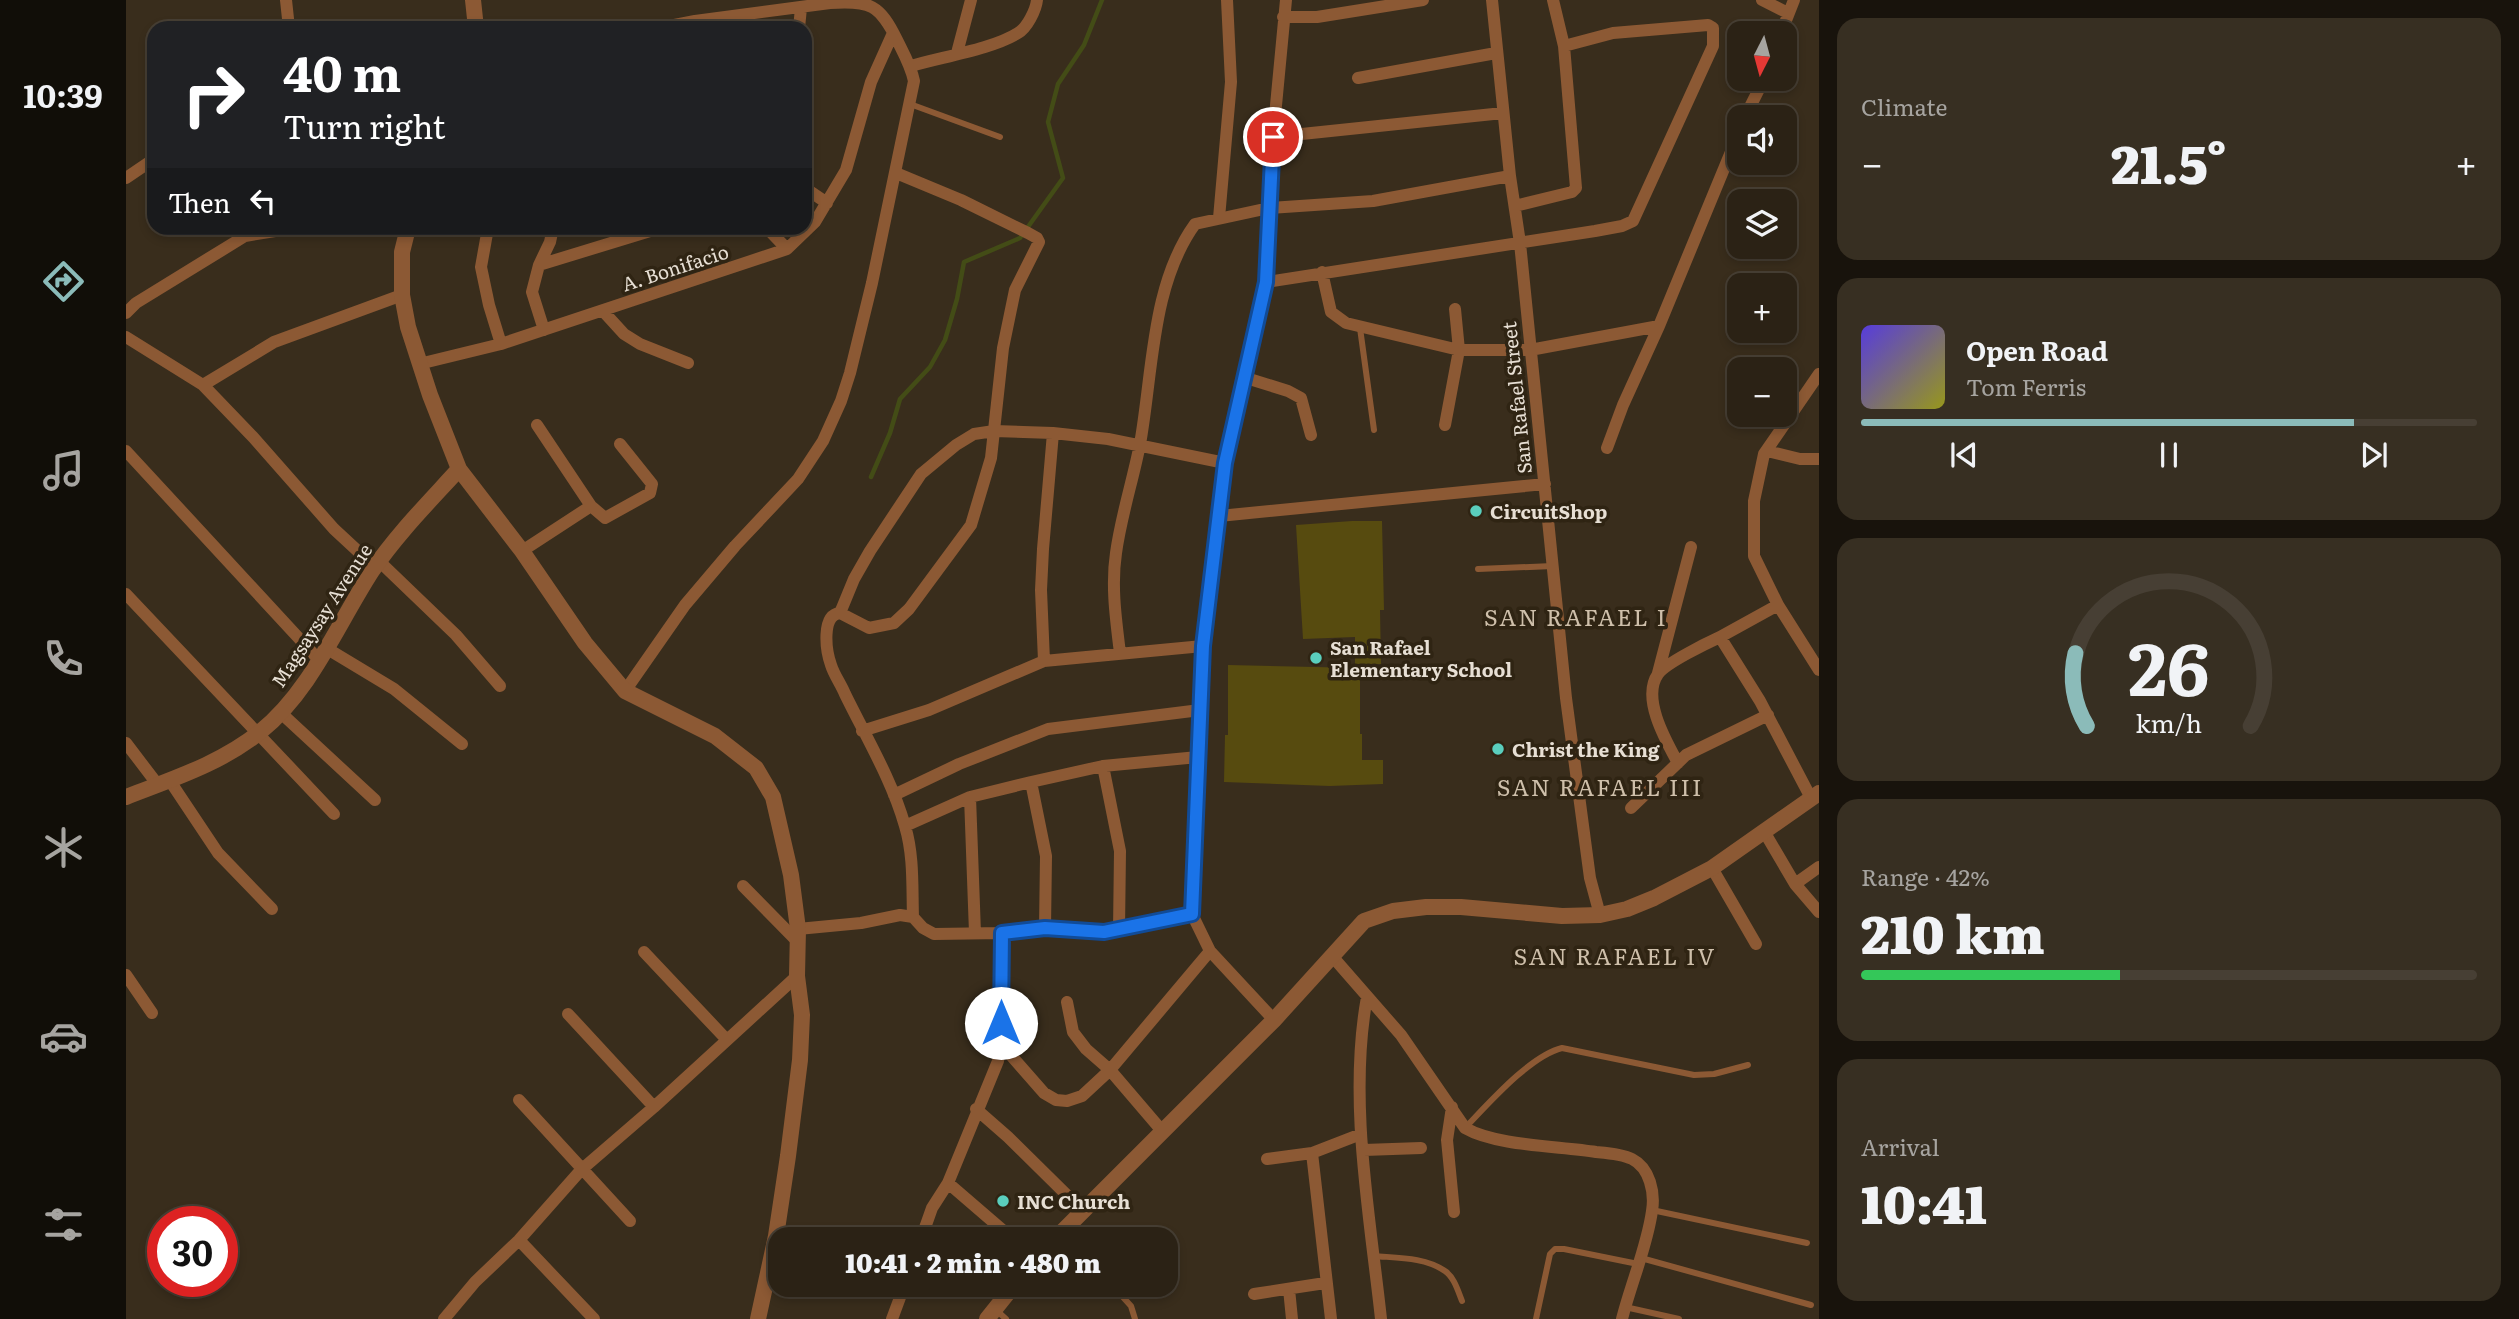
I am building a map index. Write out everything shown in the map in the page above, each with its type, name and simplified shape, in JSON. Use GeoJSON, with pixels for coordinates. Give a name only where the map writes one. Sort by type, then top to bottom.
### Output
{"type":"FeatureCollection","features":[{"type":"Feature","properties":{"kind":"street"},"geometry":{"type":"LineString","coordinates":[[286,0],[288,21]]}},
{"type":"Feature","properties":{"kind":"street"},"geometry":{"type":"LineString","coordinates":[[473,0],[475,21]]}},
{"type":"Feature","properties":{"kind":"street"},"geometry":{"type":"LineString","coordinates":[[957,53],[971,0]]}},
{"type":"Feature","properties":{"kind":"street"},"geometry":{"type":"LineString","coordinates":[[911,66],[986,46],[1020,32],[1036,7],[1037,0]]}},
{"type":"Feature","properties":{"kind":"street"},"geometry":{"type":"LineString","coordinates":[[1219,218],[1231,82],[1227,0]]}},
{"type":"Feature","properties":{"kind":"street"},"geometry":{"type":"LineString","coordinates":[[1275,1020],[1210,951],[1192,914],[1203,646],[1225,463],[1266,282],[1273,137],[1286,0]]}},
{"type":"Feature","properties":{"kind":"street"},"geometry":{"type":"LineString","coordinates":[[1283,17],[1317,17],[1423,0]]}},
{"type":"Feature","properties":{"kind":"street","name":"San Rafael Street"},"geometry":{"type":"LineString","coordinates":[[1492,0],[1510,176],[1520,243],[1566,698],[1590,878],[1600,915]]}},
{"type":"Feature","properties":{"kind":"street"},"geometry":{"type":"LineString","coordinates":[[1515,206],[1572,192],[1576,188],[1564,46],[1553,0]]}},
{"type":"Feature","properties":{"kind":"street"},"geometry":{"type":"LineString","coordinates":[[1762,0],[1788,13]]}},
{"type":"Feature","properties":{"kind":"street"},"geometry":{"type":"LineString","coordinates":[[1785,21],[1794,0]]}},
{"type":"Feature","properties":{"kind":"street"},"geometry":{"type":"LineString","coordinates":[[625,691],[685,605],[735,546],[798,480],[822,441],[841,401],[850,373],[896,173],[914,81],[911,66],[888,21],[879,10],[849,1],[696,21]]}},
{"type":"Feature","properties":{"kind":"street"},"geometry":{"type":"LineString","coordinates":[[800,21],[801,8]]}},
{"type":"Feature","properties":{"kind":"street"},"geometry":{"type":"LineString","coordinates":[[1266,282],[1520,243],[1622,226],[1633,221],[1713,46],[1713,28],[1708,25],[1613,33],[1564,46]]}},
{"type":"Feature","properties":{"kind":"street","name":"A. Bonifacio"},"geometry":{"type":"LineString","coordinates":[[812,225],[846,170],[872,82],[894,33]]}},
{"type":"Feature","properties":{"kind":"street"},"geometry":{"type":"LineString","coordinates":[[1358,78],[1496,53]]}},
{"type":"Feature","properties":{"kind":"street"},"geometry":{"type":"LineString","coordinates":[[1273,137],[1503,113]]}},
{"type":"Feature","properties":{"kind":"street"},"geometry":{"type":"LineString","coordinates":[[1607,448],[1727,161]]}},
{"type":"Feature","properties":{"kind":"street"},"geometry":{"type":"LineString","coordinates":[[126,178],[147,164]]}},
{"type":"Feature","properties":{"kind":"street"},"geometry":{"type":"LineString","coordinates":[[896,173],[961,200],[1028,233],[1039,242],[1015,289],[1003,348],[994,431],[984,485],[971,525],[909,609],[894,623],[869,628],[840,613],[829,618],[827,634],[830,664],[894,795],[905,826],[911,856],[913,917]]}},
{"type":"Feature","properties":{"kind":"street"},"geometry":{"type":"LineString","coordinates":[[1120,653],[1114,603],[1116,555],[1139,445],[1158,313],[1179,247],[1195,224],[1269,208],[1373,201],[1510,176]]}},
{"type":"Feature","properties":{"kind":"street"},"geometry":{"type":"LineString","coordinates":[[812,193],[827,203]]}},
{"type":"Feature","properties":{"kind":"street"},"geometry":{"type":"LineString","coordinates":[[126,313],[136,303],[245,236],[251,235]]}},
{"type":"Feature","properties":{"kind":"street"},"geometry":{"type":"LineString","coordinates":[[406,235],[402,252],[402,295],[408,327],[419,364],[459,469],[522,551],[584,643],[625,691],[715,736],[756,768],[773,797],[791,875],[802,1015],[800,1060],[776,1236],[758,1319]]}},
{"type":"Feature","properties":{"kind":"street"},"geometry":{"type":"LineString","coordinates":[[487,235],[481,267],[501,344]]}},
{"type":"Feature","properties":{"kind":"street"},"geometry":{"type":"LineString","coordinates":[[544,330],[532,292],[539,265],[552,235]]}},
{"type":"Feature","properties":{"kind":"street"},"geometry":{"type":"LineString","coordinates":[[539,265],[637,235]]}},
{"type":"Feature","properties":{"kind":"street"},"geometry":{"type":"LineString","coordinates":[[774,235],[787,249]]}},
{"type":"Feature","properties":{"kind":"street","name":"A. Bonifacio"},"geometry":{"type":"LineString","coordinates":[[419,364],[501,344],[603,311],[787,249],[803,235]]}},
{"type":"Feature","properties":{"kind":"street"},"geometry":{"type":"LineString","coordinates":[[1322,272],[1331,312],[1346,323],[1459,351],[1530,350],[1659,326]]}},
{"type":"Feature","properties":{"kind":"street"},"geometry":{"type":"LineString","coordinates":[[203,385],[274,342],[402,295]]}},
{"type":"Feature","properties":{"kind":"street"},"geometry":{"type":"LineString","coordinates":[[1445,425],[1459,351],[1455,309]]}},
{"type":"Feature","properties":{"kind":"street"},"geometry":{"type":"LineString","coordinates":[[603,311],[624,334],[640,344],[688,363]]}},
{"type":"Feature","properties":{"kind":"street"},"geometry":{"type":"LineString","coordinates":[[126,337],[203,385],[334,529],[456,635],[500,686]]}},
{"type":"Feature","properties":{"kind":"street"},"geometry":{"type":"LineString","coordinates":[[1817,661],[1778,605],[1754,556],[1754,501],[1767,450],[1819,374]]}},
{"type":"Feature","properties":{"kind":"street"},"geometry":{"type":"LineString","coordinates":[[1243,377],[1288,391],[1301,398],[1311,435]]}},
{"type":"Feature","properties":{"kind":"street"},"geometry":{"type":"LineString","coordinates":[[537,425],[591,506],[605,518],[650,493],[652,484],[620,444]]}},
{"type":"Feature","properties":{"kind":"street"},"geometry":{"type":"LineString","coordinates":[[840,613],[859,570],[921,474],[956,444],[974,434],[994,431],[1053,433],[1139,445],[1225,463]]}},
{"type":"Feature","properties":{"kind":"street"},"geometry":{"type":"LineString","coordinates":[[1044,661],[1042,563],[1053,433]]}},
{"type":"Feature","properties":{"kind":"street"},"geometry":{"type":"LineString","coordinates":[[1767,450],[1800,459],[1819,459]]}},
{"type":"Feature","properties":{"kind":"street"},"geometry":{"type":"LineString","coordinates":[[126,451],[322,654],[394,689],[462,744]]}},
{"type":"Feature","properties":{"kind":"street","name":"Magsaysay Avenue"},"geometry":{"type":"LineString","coordinates":[[126,797],[216,761],[259,733],[281,713],[322,654],[377,565],[416,516],[459,469]]}},
{"type":"Feature","properties":{"kind":"street"},"geometry":{"type":"LineString","coordinates":[[1219,516],[1545,484]]}},
{"type":"Feature","properties":{"kind":"street"},"geometry":{"type":"LineString","coordinates":[[522,551],[591,506]]}},
{"type":"Feature","properties":{"kind":"street"},"geometry":{"type":"LineString","coordinates":[[1678,763],[1658,725],[1653,688],[1691,547]]}},
{"type":"Feature","properties":{"kind":"street"},"geometry":{"type":"LineString","coordinates":[[126,594],[334,814]]}},
{"type":"Feature","properties":{"kind":"street"},"geometry":{"type":"LineString","coordinates":[[1658,673],[1697,648],[1778,605]]}},
{"type":"Feature","properties":{"kind":"street"},"geometry":{"type":"LineString","coordinates":[[1068,1227],[1082,1210],[1275,1020],[1364,921],[1393,911],[1426,907],[1461,907],[1562,916],[1600,915],[1627,909],[1712,867],[1765,833],[1815,795],[1720,638]]}},
{"type":"Feature","properties":{"kind":"street"},"geometry":{"type":"LineString","coordinates":[[862,731],[929,710],[1044,661],[1203,646]]}},
{"type":"Feature","properties":{"kind":"street"},"geometry":{"type":"LineString","coordinates":[[894,795],[959,764],[1048,729],[1199,710]]}},
{"type":"Feature","properties":{"kind":"street"},"geometry":{"type":"LineString","coordinates":[[281,713],[375,800]]}},
{"type":"Feature","properties":{"kind":"street"},"geometry":{"type":"LineString","coordinates":[[1631,808],[1686,755],[1768,715]]}},
{"type":"Feature","properties":{"kind":"street"},"geometry":{"type":"LineString","coordinates":[[126,743],[164,783],[218,853],[272,909]]}},
{"type":"Feature","properties":{"kind":"street"},"geometry":{"type":"LineString","coordinates":[[905,826],[970,797],[1031,782],[1103,766],[1198,757]]}},
{"type":"Feature","properties":{"kind":"street"},"geometry":{"type":"LineString","coordinates":[[1103,766],[1120,851],[1119,930]]}},
{"type":"Feature","properties":{"kind":"street"},"geometry":{"type":"LineString","coordinates":[[1031,782],[1046,856],[1045,928]]}},
{"type":"Feature","properties":{"kind":"street"},"geometry":{"type":"LineString","coordinates":[[970,797],[975,933]]}},
{"type":"Feature","properties":{"kind":"street"},"geometry":{"type":"LineString","coordinates":[[1765,833],[1795,884],[1819,912]]}},
{"type":"Feature","properties":{"kind":"street"},"geometry":{"type":"LineString","coordinates":[[1712,867],[1756,944]]}},
{"type":"Feature","properties":{"kind":"street"},"geometry":{"type":"LineString","coordinates":[[1795,884],[1819,867]]}},
{"type":"Feature","properties":{"kind":"street"},"geometry":{"type":"LineString","coordinates":[[743,886],[797,935]]}},
{"type":"Feature","properties":{"kind":"street"},"geometry":{"type":"LineString","coordinates":[[797,935],[900,915],[913,917],[923,928],[934,934],[1002,933],[1045,928],[1104,932],[1192,914]]}},
{"type":"Feature","properties":{"kind":"street"},"geometry":{"type":"LineString","coordinates":[[925,1227],[932,1208],[948,1183],[976,1109],[998,1061],[1001,1044],[1002,933]]}},
{"type":"Feature","properties":{"kind":"street"},"geometry":{"type":"LineString","coordinates":[[1001,1044],[1044,1093],[1056,1100],[1067,1101],[1082,1096],[1110,1070],[1210,951]]}},
{"type":"Feature","properties":{"kind":"street"},"geometry":{"type":"LineString","coordinates":[[643,952],[727,1040]]}},
{"type":"Feature","properties":{"kind":"street"},"geometry":{"type":"LineString","coordinates":[[1332,956],[1402,1035],[1465,1128],[1476,1135],[1590,1151],[1633,1160],[1647,1173],[1652,1191],[1652,1210],[1624,1313]]}},
{"type":"Feature","properties":{"kind":"street"},"geometry":{"type":"LineString","coordinates":[[126,975],[152,1013]]}},
{"type":"Feature","properties":{"kind":"street"},"geometry":{"type":"LineString","coordinates":[[450,1316],[475,1282],[519,1240],[581,1170],[797,976]]}},
{"type":"Feature","properties":{"kind":"street"},"geometry":{"type":"LineString","coordinates":[[1367,997],[1360,1032],[1361,1134],[1381,1319]]}},
{"type":"Feature","properties":{"kind":"street"},"geometry":{"type":"LineString","coordinates":[[1068,1002],[1073,1032],[1163,1132]]}},
{"type":"Feature","properties":{"kind":"street"},"geometry":{"type":"LineString","coordinates":[[568,1014],[654,1107]]}},
{"type":"Feature","properties":{"kind":"street"},"geometry":{"type":"LineString","coordinates":[[519,1100],[630,1221]]}},
{"type":"Feature","properties":{"kind":"street"},"geometry":{"type":"LineString","coordinates":[[1452,1107],[1447,1140],[1454,1212]]}},
{"type":"Feature","properties":{"kind":"street"},"geometry":{"type":"LineString","coordinates":[[976,1109],[1082,1210]]}},
{"type":"Feature","properties":{"kind":"street"},"geometry":{"type":"LineString","coordinates":[[1267,1159],[1312,1153],[1361,1134]]}},
{"type":"Feature","properties":{"kind":"street"},"geometry":{"type":"LineString","coordinates":[[1364,1150],[1421,1147]]}},
{"type":"Feature","properties":{"kind":"street"},"geometry":{"type":"LineString","coordinates":[[1312,1153],[1331,1319]]}},
{"type":"Feature","properties":{"kind":"street"},"geometry":{"type":"LineString","coordinates":[[948,1183],[999,1227]]}},
{"type":"Feature","properties":{"kind":"street"},"geometry":{"type":"LineString","coordinates":[[519,1240],[594,1319]]}},
{"type":"Feature","properties":{"kind":"street"},"geometry":{"type":"LineString","coordinates":[[1254,1294],[1325,1283]]}},
{"type":"Feature","properties":{"kind":"street"},"geometry":{"type":"LineString","coordinates":[[1289,1289],[1292,1319]]}},
{"type":"Feature","properties":{"kind":"street"},"geometry":{"type":"LineString","coordinates":[[892,1319],[900,1297]]}},
{"type":"Feature","properties":{"kind":"street"},"geometry":{"type":"LineString","coordinates":[[996,1316],[1007,1297]]}},
{"type":"Feature","properties":{"kind":"lane"},"geometry":{"type":"LineString","coordinates":[[910,104],[1000,138]]}},
{"type":"Feature","properties":{"kind":"lane"},"geometry":{"type":"LineString","coordinates":[[1360,328],[1374,430]]}},
{"type":"Feature","properties":{"kind":"lane"},"geometry":{"type":"LineString","coordinates":[[1478,569],[1553,566]]}},
{"type":"Feature","properties":{"kind":"lane"},"geometry":{"type":"LineString","coordinates":[[1465,1128],[1505,1087],[1548,1051],[1555,1049],[1584,1051],[1694,1075],[1714,1074],[1748,1065]]}},
{"type":"Feature","properties":{"kind":"lane"},"geometry":{"type":"LineString","coordinates":[[1652,1210],[1807,1243]]}},
{"type":"Feature","properties":{"kind":"lane"},"geometry":{"type":"LineString","coordinates":[[1536,1319],[1550,1254],[1564,1249],[1639,1261],[1811,1305]]}},
{"type":"Feature","properties":{"kind":"lane"},"geometry":{"type":"LineString","coordinates":[[1374,1256],[1423,1261],[1447,1272],[1462,1301]]}},
{"type":"Feature","properties":{"kind":"lane"},"geometry":{"type":"LineString","coordinates":[[1123,1297],[1131,1306],[1135,1319]]}},
{"type":"Feature","properties":{"kind":"lane"},"geometry":{"type":"LineString","coordinates":[[1624,1313],[1674,1318]]}},
{"type":"Feature","properties":{"kind":"building"},"geometry":{"type":"Polygon","coordinates":[[[1382,521],[1384,610],[1380,610],[1381,664],[1355,664],[1355,637],[1303,639],[1296,525],[1382,521]]]}},
{"type":"Feature","properties":{"kind":"building"},"geometry":{"type":"Polygon","coordinates":[[[1228,665],[1360,668],[1362,760],[1383,760],[1383,784],[1330,786],[1224,782],[1225,735],[1228,735],[1228,665]]]}},
{"type":"Feature","properties":{"kind":"waterway"},"geometry":{"type":"LineString","coordinates":[[871,477],[890,433],[900,399],[930,367],[945,340],[964,262],[1020,238],[1063,178],[1048,122],[1058,84],[1084,45],[1102,0]]}},
{"type":"Feature","properties":{"kind":"place","name":"CircuitShop"},"geometry":{"type":"Point","coordinates":[1476,511]}},
{"type":"Feature","properties":{"kind":"place","name":"San Rafael Elementary School"},"geometry":{"type":"Point","coordinates":[1316,658]}},
{"type":"Feature","properties":{"kind":"place","name":"Christ the King"},"geometry":{"type":"Point","coordinates":[1498,749]}},
{"type":"Feature","properties":{"kind":"place","name":"INC Church"},"geometry":{"type":"Point","coordinates":[1003,1201]}},
{"type":"Feature","properties":{"kind":"district","name":"SAN RAFAEL I"},"geometry":{"type":"Point","coordinates":[1576,616]}},
{"type":"Feature","properties":{"kind":"district","name":"SAN RAFAEL III"},"geometry":{"type":"Point","coordinates":[1600,786]}},
{"type":"Feature","properties":{"kind":"district","name":"SAN RAFAEL IV"},"geometry":{"type":"Point","coordinates":[1615,955]}},
{"type":"Feature","properties":{"kind":"route"},"geometry":{"type":"LineString","coordinates":[[1001,1023],[1002,933],[1045,928],[1104,932],[1192,914],[1203,646],[1225,463],[1243,377],[1265,296],[1273,137]]}}]}
